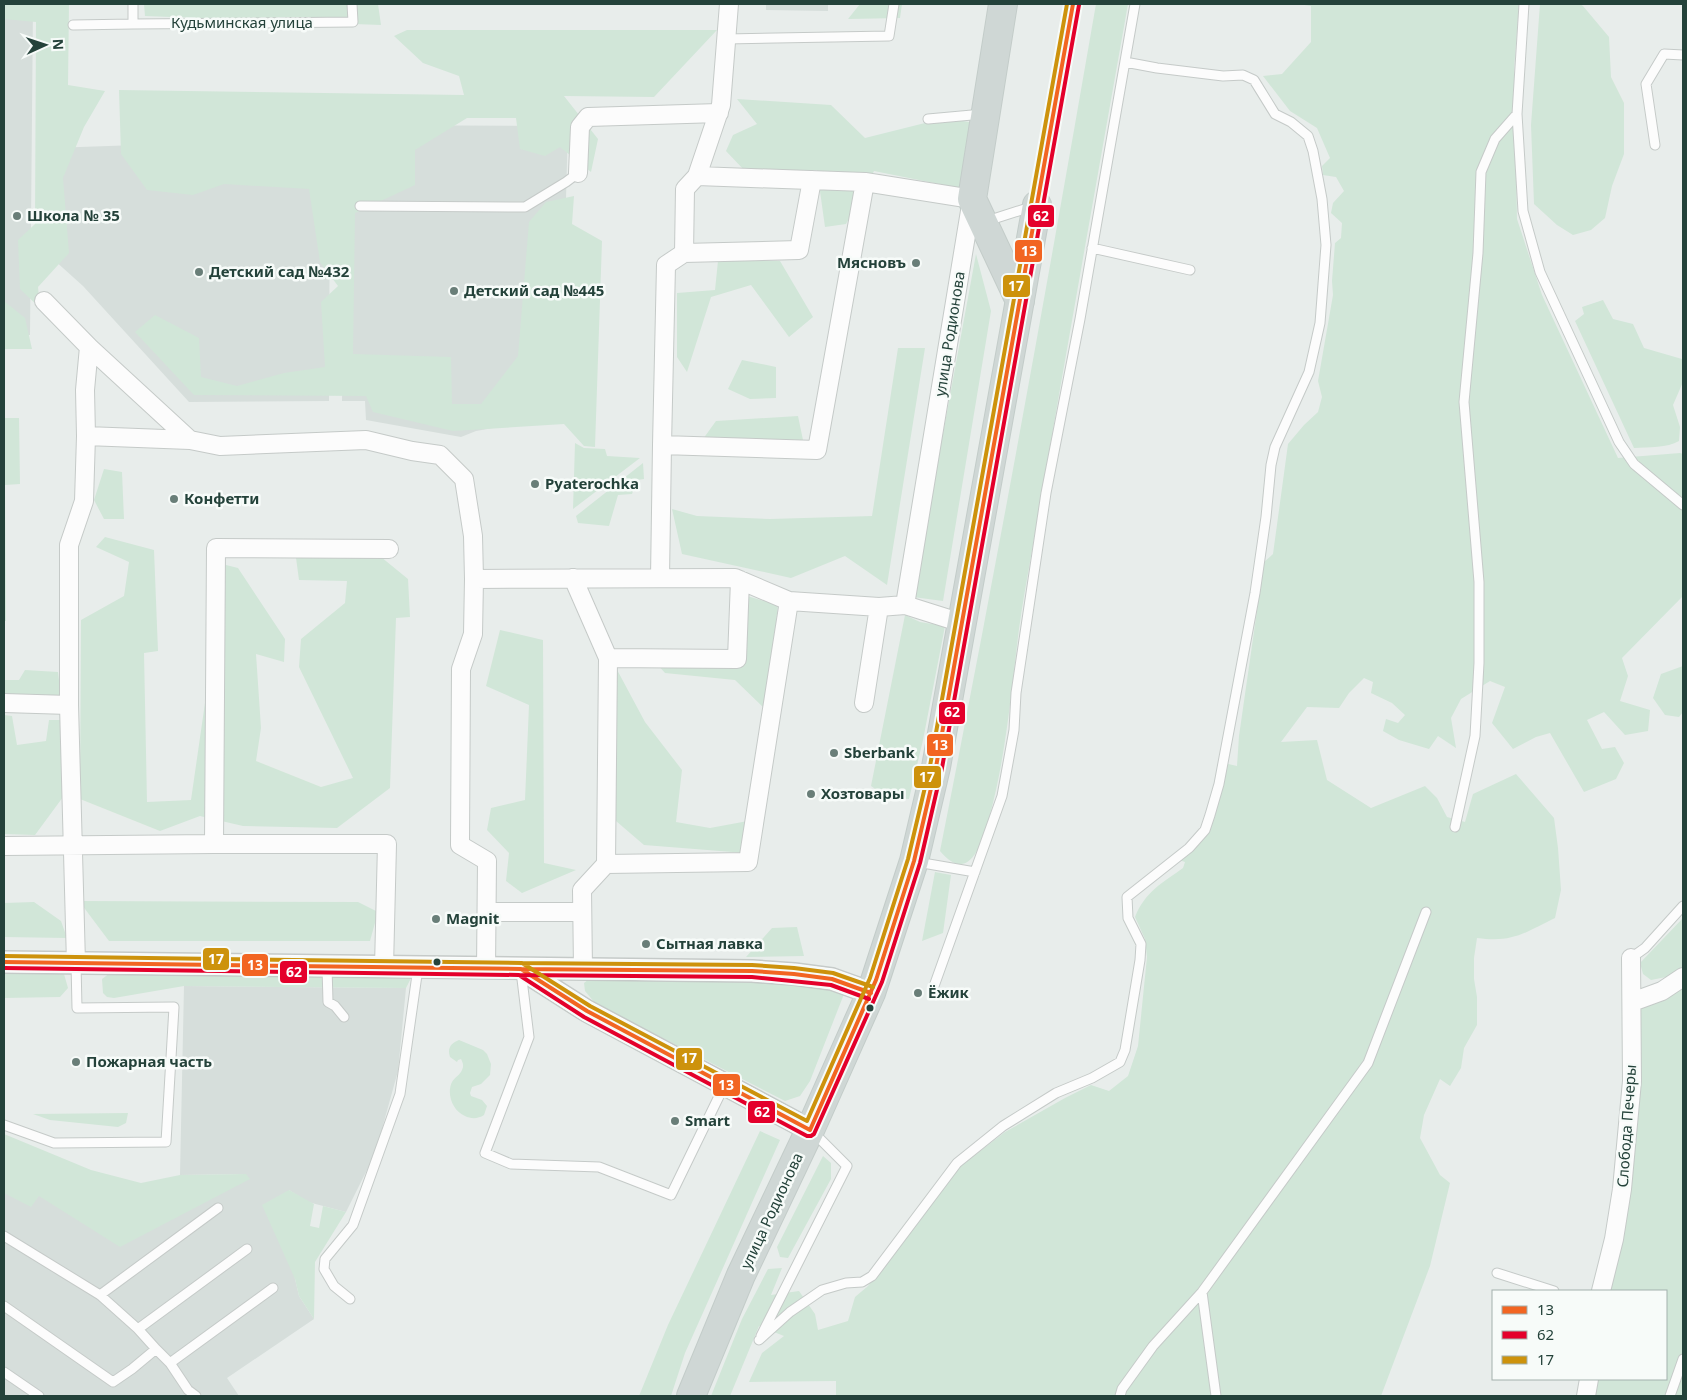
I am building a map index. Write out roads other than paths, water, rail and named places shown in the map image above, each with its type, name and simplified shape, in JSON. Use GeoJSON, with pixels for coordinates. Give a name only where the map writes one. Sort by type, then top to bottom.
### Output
{"type":"FeatureCollection","features":[{"type":"Feature","properties":{"kind":"main road","name":"улица Родионова"},"geometry":{"type":"LineString","coordinates":[[978,211],[986,114],[1003,4]]}},
{"type":"Feature","properties":{"kind":"main road","name":"улица Родионова"},"geometry":{"type":"LineString","coordinates":[[690,1396],[741,1275],[810,1130],[871,993],[914,861],[936,767],[1037,205]]}},
{"type":"Feature","properties":{"kind":"main road"},"geometry":{"type":"LineString","coordinates":[[978,211],[1020,301]]}},
{"type":"Feature","properties":{"kind":"street"},"geometry":{"type":"LineString","coordinates":[[684,253],[685,189],[697,176],[721,105],[729,4]]}},
{"type":"Feature","properties":{"kind":"street"},"geometry":{"type":"LineString","coordinates":[[578,173],[580,127],[588,117],[719,113]]}},
{"type":"Feature","properties":{"kind":"street"},"geometry":{"type":"LineString","coordinates":[[697,176],[866,182],[978,211]]}},
{"type":"Feature","properties":{"kind":"street"},"geometry":{"type":"LineString","coordinates":[[660,578],[666,265],[684,253],[799,250],[812,180]]}},
{"type":"Feature","properties":{"kind":"street"},"geometry":{"type":"LineString","coordinates":[[662,445],[817,450],[866,182]]}},
{"type":"Feature","properties":{"kind":"street","name":"улица Родионова"},"geometry":{"type":"LineString","coordinates":[[905,605],[978,211]]}},
{"type":"Feature","properties":{"kind":"street"},"geometry":{"type":"LineString","coordinates":[[44,301],[89,347],[190,440]]}},
{"type":"Feature","properties":{"kind":"street"},"geometry":{"type":"LineString","coordinates":[[76,963],[69,705],[69,545],[84,501],[85,390],[89,347]]}},
{"type":"Feature","properties":{"kind":"street"},"geometry":{"type":"LineString","coordinates":[[86,436],[190,440],[220,446],[366,440],[412,451],[440,455],[464,479],[473,536],[474,579],[473,634],[461,669],[460,845],[487,861],[486,968]]}},
{"type":"Feature","properties":{"kind":"street"},"geometry":{"type":"LineString","coordinates":[[214,844],[216,548],[389,549]]}},
{"type":"Feature","properties":{"kind":"street"},"geometry":{"type":"LineString","coordinates":[[573,578],[608,658],[606,864],[582,890],[583,970],[575,982],[575,1004]]}},
{"type":"Feature","properties":{"kind":"street"},"geometry":{"type":"LineString","coordinates":[[474,579],[735,578],[788,601],[879,607],[905,605],[962,623]]}},
{"type":"Feature","properties":{"kind":"street"},"geometry":{"type":"LineString","coordinates":[[608,658],[737,659],[740,580]]}},
{"type":"Feature","properties":{"kind":"street"},"geometry":{"type":"LineString","coordinates":[[606,864],[748,862],[788,601]]}},
{"type":"Feature","properties":{"kind":"street"},"geometry":{"type":"LineString","coordinates":[[864,703],[879,607]]}},
{"type":"Feature","properties":{"kind":"street"},"geometry":{"type":"LineString","coordinates":[[4,704],[69,705]]}},
{"type":"Feature","properties":{"kind":"street"},"geometry":{"type":"LineString","coordinates":[[4,846],[387,844],[384,967]]}},
{"type":"Feature","properties":{"kind":"street"},"geometry":{"type":"LineString","coordinates":[[487,912],[582,912]]}},
{"type":"Feature","properties":{"kind":"street","name":"Слобода Печеры"},"geometry":{"type":"LineString","coordinates":[[1601,1290],[1614,1239],[1622,1189],[1632,1081],[1632,958]]}},
{"type":"Feature","properties":{"kind":"street"},"geometry":{"type":"LineString","coordinates":[[4,962],[752,971],[832,979],[871,993]]}},
{"type":"Feature","properties":{"kind":"street"},"geometry":{"type":"LineString","coordinates":[[521,969],[575,1004],[810,1130]]}},
{"type":"Feature","properties":{"kind":"street"},"geometry":{"type":"LineString","coordinates":[[1632,1002],[1662,991],[1683,977]]}},
{"type":"Feature","properties":{"kind":"street"},"geometry":{"type":"LineString","coordinates":[[1586,1396],[1588,1380]]}},
{"type":"Feature","properties":{"kind":"lane"},"geometry":{"type":"LineString","coordinates":[[73,24],[133,24],[132,4]]}},
{"type":"Feature","properties":{"kind":"lane","name":"Кудьминская улица"},"geometry":{"type":"LineString","coordinates":[[133,24],[353,22],[352,4]]}},
{"type":"Feature","properties":{"kind":"lane"},"geometry":{"type":"LineString","coordinates":[[726,39],[889,36],[894,4]]}},
{"type":"Feature","properties":{"kind":"lane","name":"улица Родионова"},"geometry":{"type":"LineString","coordinates":[[1037,205],[1073,4]]}},
{"type":"Feature","properties":{"kind":"lane"},"geometry":{"type":"LineString","coordinates":[[933,988],[1002,796],[1014,730],[1016,693],[1046,492],[1135,4]]}},
{"type":"Feature","properties":{"kind":"lane"},"geometry":{"type":"LineString","coordinates":[[1524,4],[1517,114],[1523,211],[1540,272],[1619,442],[1634,464],[1683,505]]}},
{"type":"Feature","properties":{"kind":"lane"},"geometry":{"type":"LineString","coordinates":[[1655,145],[1646,84],[1664,54],[1683,55]]}},
{"type":"Feature","properties":{"kind":"lane"},"geometry":{"type":"LineString","coordinates":[[810,1130],[847,1166],[759,1340],[790,1312],[822,1290],[846,1283],[862,1282],[872,1276],[957,1164],[1003,1126],[1056,1094],[1092,1078],[1120,1062],[1125,1050],[1140,960],[1140,944],[1128,918],[1127,897],[1189,848],[1205,830],[1210,815],[1219,784],[1254,593],[1266,517],[1270,465],[1275,447],[1309,372],[1320,323],[1326,244],[1322,199],[1313,151],[1308,136],[1290,122],[1275,114],[1254,80],[1243,75],[1223,76],[1124,62]]}},
{"type":"Feature","properties":{"kind":"lane"},"geometry":{"type":"LineString","coordinates":[[928,119],[986,114]]}},
{"type":"Feature","properties":{"kind":"lane"},"geometry":{"type":"LineString","coordinates":[[1455,827],[1475,736],[1480,662],[1479,582],[1464,402],[1478,253],[1482,172],[1495,138],[1517,114]]}},
{"type":"Feature","properties":{"kind":"lane"},"geometry":{"type":"LineString","coordinates":[[360,206],[525,207],[578,173]]}},
{"type":"Feature","properties":{"kind":"lane"},"geometry":{"type":"LineString","coordinates":[[978,211],[1037,205]]}},
{"type":"Feature","properties":{"kind":"lane"},"geometry":{"type":"LineString","coordinates":[[1092,248],[1190,270]]}},
{"type":"Feature","properties":{"kind":"lane"},"geometry":{"type":"LineString","coordinates":[[914,861],[975,872]]}},
{"type":"Feature","properties":{"kind":"lane"},"geometry":{"type":"LineString","coordinates":[[1632,958],[1644,948],[1683,906]]}},
{"type":"Feature","properties":{"kind":"lane"},"geometry":{"type":"LineString","coordinates":[[1120,1396],[1122,1389],[1153,1346],[1202,1292],[1368,1063],[1426,912]]}},
{"type":"Feature","properties":{"kind":"lane"},"geometry":{"type":"LineString","coordinates":[[4,1125],[54,1143],[166,1142],[174,1007],[77,1008],[76,963]]}},
{"type":"Feature","properties":{"kind":"lane"},"geometry":{"type":"LineString","coordinates":[[327,967],[328,1002],[335,1006],[344,1017]]}},
{"type":"Feature","properties":{"kind":"lane"},"geometry":{"type":"LineString","coordinates":[[350,1300],[334,1286],[324,1268],[325,1259],[353,1225],[400,1094],[418,968]]}},
{"type":"Feature","properties":{"kind":"lane"},"geometry":{"type":"LineString","coordinates":[[521,969],[529,1037],[485,1153],[511,1164],[599,1168],[671,1195],[725,1084]]}},
{"type":"Feature","properties":{"kind":"lane"},"geometry":{"type":"LineString","coordinates":[[100,1295],[218,1208]]}},
{"type":"Feature","properties":{"kind":"lane"},"geometry":{"type":"LineString","coordinates":[[4,1236],[100,1295],[138,1329],[170,1363],[188,1390],[196,1396]]}},
{"type":"Feature","properties":{"kind":"lane"},"geometry":{"type":"LineString","coordinates":[[138,1329],[247,1249]]}},
{"type":"Feature","properties":{"kind":"lane"},"geometry":{"type":"LineString","coordinates":[[1497,1273],[1551,1290]]}},
{"type":"Feature","properties":{"kind":"lane"},"geometry":{"type":"LineString","coordinates":[[170,1363],[273,1288]]}},
{"type":"Feature","properties":{"kind":"lane"},"geometry":{"type":"LineString","coordinates":[[1202,1292],[1216,1396]]}},
{"type":"Feature","properties":{"kind":"lane"},"geometry":{"type":"LineString","coordinates":[[4,1306],[113,1382],[156,1349]]}},
{"type":"Feature","properties":{"kind":"lane"},"geometry":{"type":"LineString","coordinates":[[1670,1396],[1683,1359]]}},
{"type":"Feature","properties":{"kind":"lane"},"geometry":{"type":"LineString","coordinates":[[4,1372],[39,1396]]}},
{"type":"Feature","properties":{"kind":"place","name":"Школа № 35"},"geometry":{"type":"Point","coordinates":[17,216]}},
{"type":"Feature","properties":{"kind":"place","name":"Мясновъ"},"geometry":{"type":"Point","coordinates":[916,263]}},
{"type":"Feature","properties":{"kind":"place","name":"Детский сад №432"},"geometry":{"type":"Point","coordinates":[199,272]}},
{"type":"Feature","properties":{"kind":"place","name":"Детский сад №445"},"geometry":{"type":"Point","coordinates":[454,291]}},
{"type":"Feature","properties":{"kind":"place","name":"Pyaterochka"},"geometry":{"type":"Point","coordinates":[535,484]}},
{"type":"Feature","properties":{"kind":"place","name":"Конфетти"},"geometry":{"type":"Point","coordinates":[174,499]}},
{"type":"Feature","properties":{"kind":"place","name":"Sberbank"},"geometry":{"type":"Point","coordinates":[834,753]}},
{"type":"Feature","properties":{"kind":"place","name":"Хозтовары"},"geometry":{"type":"Point","coordinates":[811,794]}},
{"type":"Feature","properties":{"kind":"place","name":"Magnit"},"geometry":{"type":"Point","coordinates":[436,919]}},
{"type":"Feature","properties":{"kind":"place","name":"Сытная лавка"},"geometry":{"type":"Point","coordinates":[646,944]}},
{"type":"Feature","properties":{"kind":"place","name":"Ёжик"},"geometry":{"type":"Point","coordinates":[918,993]}},
{"type":"Feature","properties":{"kind":"place","name":"Пожарная часть"},"geometry":{"type":"Point","coordinates":[76,1062]}},
{"type":"Feature","properties":{"kind":"place","name":"Smart"},"geometry":{"type":"Point","coordinates":[675,1121]}}]}
